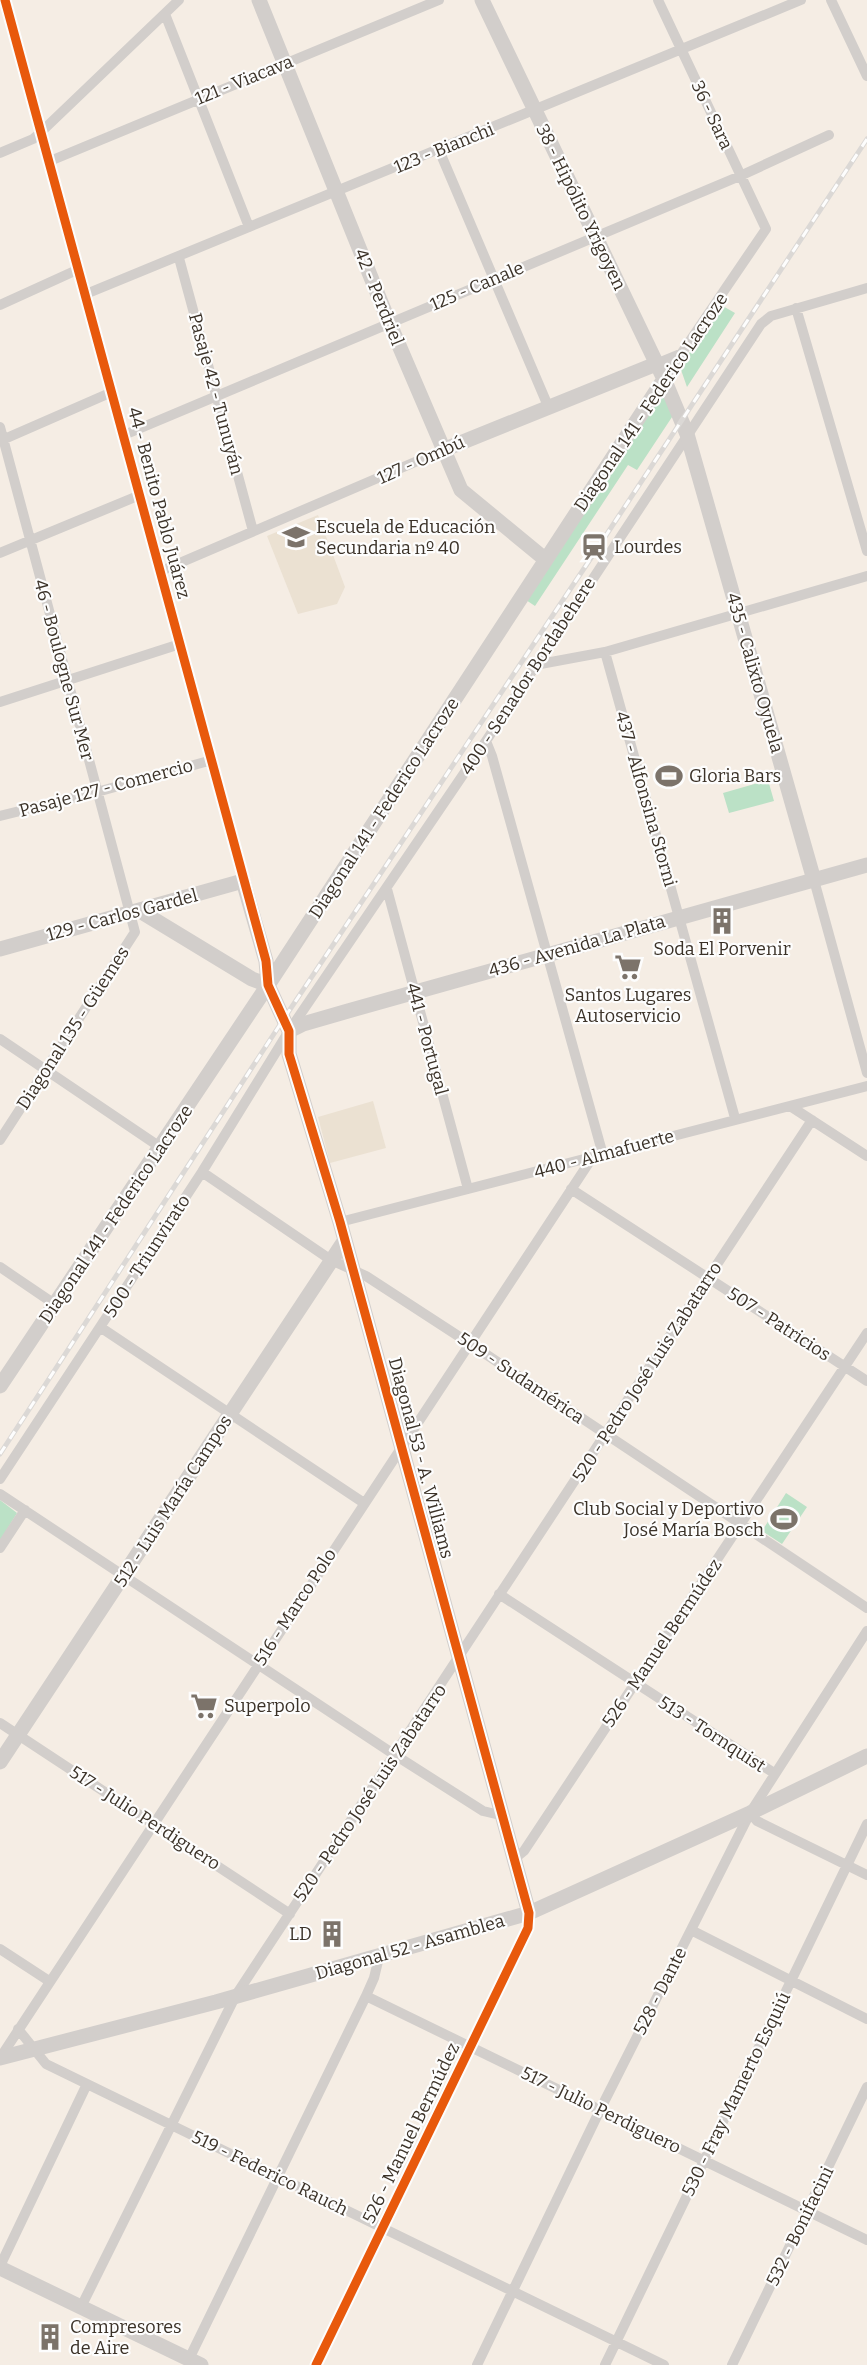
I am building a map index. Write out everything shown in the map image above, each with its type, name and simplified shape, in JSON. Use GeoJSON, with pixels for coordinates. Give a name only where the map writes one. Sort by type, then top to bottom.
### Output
{"type":"FeatureCollection","features":[{"type":"Feature","properties":{"kind":"street","name":"44 - Benito Pablo Juárez"},"geometry":{"type":"LineString","coordinates":[[2,0],[80,269],[266,961],[268,985],[280,1014]]}},
{"type":"Feature","properties":{"kind":"street"},"geometry":{"type":"LineString","coordinates":[[0,153],[40,133],[179,0]]}},
{"type":"Feature","properties":{"kind":"street","name":"42 - Perdriel"},"geometry":{"type":"LineString","coordinates":[[259,0],[389,322],[464,494],[546,560]]}},
{"type":"Feature","properties":{"kind":"street","name":"121 - Viacava"},"geometry":{"type":"LineString","coordinates":[[50,161],[439,0]]}},
{"type":"Feature","properties":{"kind":"street","name":"38 - Hipólito Yrigoyen"},"geometry":{"type":"LineString","coordinates":[[482,0],[679,413]]}},
{"type":"Feature","properties":{"kind":"street","name":"36 - Sara"},"geometry":{"type":"LineString","coordinates":[[658,0],[766,229]]}},
{"type":"Feature","properties":{"kind":"street","name":"123 - Bianchi"},"geometry":{"type":"LineString","coordinates":[[86,294],[179,258],[249,227],[801,0]]}},
{"type":"Feature","properties":{"kind":"street"},"geometry":{"type":"LineString","coordinates":[[831,0],[867,76]]}},
{"type":"Feature","properties":{"kind":"street"},"geometry":{"type":"LineString","coordinates":[[165,14],[249,227]]}},
{"type":"Feature","properties":{"kind":"street","name":"125 - Canale"},"geometry":{"type":"LineString","coordinates":[[124,435],[740,176],[829,135]]}},
{"type":"Feature","properties":{"kind":"street"},"geometry":{"type":"LineString","coordinates":[[439,150],[548,406]]}},
{"type":"Feature","properties":{"kind":"street","name":"Diagonal 141 - Federico Lacroze"},"geometry":{"type":"LineString","coordinates":[[0,1386],[268,985],[664,379],[766,229]]}},
{"type":"Feature","properties":{"kind":"street","name":"Pasaje 42 - Tunuyán"},"geometry":{"type":"LineString","coordinates":[[179,258],[253,531]]}},
{"type":"Feature","properties":{"kind":"street"},"geometry":{"type":"LineString","coordinates":[[0,305],[80,269]]}},
{"type":"Feature","properties":{"kind":"street"},"geometry":{"type":"LineString","coordinates":[[867,288],[796,308],[867,551]]}},
{"type":"Feature","properties":{"kind":"street","name":"400 - Senador Bordabehere"},"geometry":{"type":"LineString","coordinates":[[289,1031],[486,741],[765,319],[796,308]]}},
{"type":"Feature","properties":{"kind":"street","name":"127 - Ombú"},"geometry":{"type":"LineString","coordinates":[[160,571],[548,406],[683,353]]}},
{"type":"Feature","properties":{"kind":"street"},"geometry":{"type":"LineString","coordinates":[[2,440],[112,392]]}},
{"type":"Feature","properties":{"kind":"street","name":"435 - Calixto Oyuela"},"geometry":{"type":"LineString","coordinates":[[679,413],[739,614],[867,1073]]}},
{"type":"Feature","properties":{"kind":"street","name":"46 - Boulogne Sur Mer"},"geometry":{"type":"LineString","coordinates":[[0,427],[97,792],[135,912]]}},
{"type":"Feature","properties":{"kind":"street"},"geometry":{"type":"LineString","coordinates":[[0,553],[140,495]]}},
{"type":"Feature","properties":{"kind":"street"},"geometry":{"type":"LineString","coordinates":[[535,665],[548,665],[606,652],[867,576]]}},
{"type":"Feature","properties":{"kind":"street"},"geometry":{"type":"LineString","coordinates":[[0,702],[180,644]]}},
{"type":"Feature","properties":{"kind":"street","name":"437 - Alfonsina Storni"},"geometry":{"type":"LineString","coordinates":[[606,652],[735,1118]]}},
{"type":"Feature","properties":{"kind":"street"},"geometry":{"type":"LineString","coordinates":[[486,741],[603,1155]]}},
{"type":"Feature","properties":{"kind":"street","name":"Pasaje 127 - Comercio"},"geometry":{"type":"LineString","coordinates":[[0,816],[212,760]]}},
{"type":"Feature","properties":{"kind":"street","name":"436 - Avenida La Plata"},"geometry":{"type":"LineString","coordinates":[[289,1031],[303,1024],[414,992],[867,865]]}},
{"type":"Feature","properties":{"kind":"street","name":"129 - Carlos Gardel"},"geometry":{"type":"LineString","coordinates":[[0,949],[243,881]]}},
{"type":"Feature","properties":{"kind":"street","name":"441 - Portugal"},"geometry":{"type":"LineString","coordinates":[[387,889],[468,1189]]}},
{"type":"Feature","properties":{"kind":"street"},"geometry":{"type":"LineString","coordinates":[[135,912],[252,979],[268,985]]}},
{"type":"Feature","properties":{"kind":"street","name":"Diagonal 135 - Güemes"},"geometry":{"type":"LineString","coordinates":[[0,1140],[132,939],[135,912]]}},
{"type":"Feature","properties":{"kind":"street","name":"Diagonal 53 - A. Williams"},"geometry":{"type":"LineString","coordinates":[[280,1014],[289,1031],[289,1054],[340,1222],[500,1815],[529,1913]]}},
{"type":"Feature","properties":{"kind":"street","name":"500 - Triunvirato"},"geometry":{"type":"LineString","coordinates":[[0,1479],[202,1172],[289,1031]]}},
{"type":"Feature","properties":{"kind":"street"},"geometry":{"type":"LineString","coordinates":[[0,1039],[160,1147]]}},
{"type":"Feature","properties":{"kind":"street","name":"440 - Almafuerte"},"geometry":{"type":"LineString","coordinates":[[340,1222],[592,1158],[735,1118],[867,1086]]}},
{"type":"Feature","properties":{"kind":"street"},"geometry":{"type":"LineString","coordinates":[[790,1106],[867,1156]]}},
{"type":"Feature","properties":{"kind":"street","name":"520 - Pedro José Luis Zabatarro"},"geometry":{"type":"LineString","coordinates":[[81,2307],[236,1995],[812,1120]]}},
{"type":"Feature","properties":{"kind":"street","name":"516 - Marco Polo"},"geometry":{"type":"LineString","coordinates":[[0,2058],[153,1822],[592,1158]]}},
{"type":"Feature","properties":{"kind":"street","name":"509 - Sudamérica"},"geometry":{"type":"LineString","coordinates":[[202,1172],[331,1260],[366,1276],[867,1608]]}},
{"type":"Feature","properties":{"kind":"street","name":"507 - Patricios"},"geometry":{"type":"LineString","coordinates":[[571,1189],[867,1382]]}},
{"type":"Feature","properties":{"kind":"street","name":"512 - Luis María Campos"},"geometry":{"type":"LineString","coordinates":[[0,1762],[345,1240]]}},
{"type":"Feature","properties":{"kind":"street"},"geometry":{"type":"LineString","coordinates":[[0,1267],[56,1305]]}},
{"type":"Feature","properties":{"kind":"street"},"geometry":{"type":"LineString","coordinates":[[100,1328],[364,1503]]}},
{"type":"Feature","properties":{"kind":"street","name":"526 - Manuel Bermúdez"},"geometry":{"type":"LineString","coordinates":[[513,1860],[524,1851],[867,1333]]}},
{"type":"Feature","properties":{"kind":"street"},"geometry":{"type":"LineString","coordinates":[[0,1494],[395,1755],[483,1811],[500,1815]]}},
{"type":"Feature","properties":{"kind":"street"},"geometry":{"type":"LineString","coordinates":[[0,1548],[25,1510]]}},
{"type":"Feature","properties":{"kind":"street","name":"513 - Tornquist"},"geometry":{"type":"LineString","coordinates":[[500,1594],[634,1684],[774,1773]]}},
{"type":"Feature","properties":{"kind":"street","name":"528 - Dante"},"geometry":{"type":"LineString","coordinates":[[477,2365],[600,2110],[750,1813],[867,1631]]}},
{"type":"Feature","properties":{"kind":"street","name":"517 - Julio Perdiguero"},"geometry":{"type":"LineString","coordinates":[[0,1722],[290,1914]]}},
{"type":"Feature","properties":{"kind":"street","name":"Diagonal 52 - Asamblea"},"geometry":{"type":"LineString","coordinates":[[0,2058],[379,1957],[529,1913],[750,1813],[867,1756]]}},
{"type":"Feature","properties":{"kind":"street"},"geometry":{"type":"LineString","coordinates":[[750,1813],[757,1821],[867,1875]]}},
{"type":"Feature","properties":{"kind":"street","name":"530 - Fray Mamerto Esquiú"},"geometry":{"type":"LineString","coordinates":[[605,2365],[867,1824]]}},
{"type":"Feature","properties":{"kind":"street","name":"526 - Manuel Bermúdez"},"geometry":{"type":"LineString","coordinates":[[316,2365],[528,1928],[529,1913]]}},
{"type":"Feature","properties":{"kind":"street"},"geometry":{"type":"LineString","coordinates":[[691,1930],[867,2019]]}},
{"type":"Feature","properties":{"kind":"street"},"geometry":{"type":"LineString","coordinates":[[0,1949],[49,1982]]}},
{"type":"Feature","properties":{"kind":"street"},"geometry":{"type":"LineString","coordinates":[[87,2084],[0,2267],[195,2362],[277,2177],[366,1996],[374,1978],[379,1957]]}},
{"type":"Feature","properties":{"kind":"street","name":"517 - Julio Perdiguero"},"geometry":{"type":"LineString","coordinates":[[366,1996],[867,2241]]}},
{"type":"Feature","properties":{"kind":"street","name":"519 - Federico Rauch"},"geometry":{"type":"LineString","coordinates":[[18,2029],[46,2064],[664,2365]]}},
{"type":"Feature","properties":{"kind":"street","name":"532 - Bonifacini"},"geometry":{"type":"LineString","coordinates":[[732,2365],[867,2087]]}},
{"type":"Feature","properties":{"kind":"shaded area"},"geometry":{"type":"Polygon","coordinates":[[[318,515],[345,587],[337,604],[298,614],[267,536],[318,515]]]}},
{"type":"Feature","properties":{"kind":"shaded area"},"geometry":{"type":"Polygon","coordinates":[[[373,1101],[386,1148],[330,1163],[318,1117],[373,1101]]]}},
{"type":"Feature","properties":{"kind":"green space"},"geometry":{"type":"Polygon","coordinates":[[[721,305],[735,313],[687,387],[680,367],[721,305]]]}},
{"type":"Feature","properties":{"kind":"green space"},"geometry":{"type":"Polygon","coordinates":[[[658,398],[666,398],[674,414],[637,470],[628,465],[535,606],[526,600],[658,398]]]}},
{"type":"Feature","properties":{"kind":"green space"},"geometry":{"type":"Polygon","coordinates":[[[768,780],[774,801],[729,813],[723,793],[768,780]]]}},
{"type":"Feature","properties":{"kind":"green space","name":"Club Social y Deportivo José María Bosch"},"geometry":{"type":"Polygon","coordinates":[[[786,1493],[807,1507],[782,1544],[762,1531],[786,1493]]]}},
{"type":"Feature","properties":{"kind":"green space"},"geometry":{"type":"Polygon","coordinates":[[[0,1500],[17,1513],[0,1541],[0,1500]]]}},
{"type":"Feature","properties":{"kind":"railway"},"geometry":{"type":"LineString","coordinates":[[0,1454],[283,1020],[867,139]]}},
{"type":"Feature","properties":{"kind":"cycle path"},"geometry":{"type":"LineString","coordinates":[[5,0],[266,961],[268,985],[289,1031],[289,1054],[340,1222],[529,1913],[528,1928],[316,2365]]}},
{"type":"Feature","properties":{"kind":"place","name":"Escuela de Educación Secundaria nº 40"},"geometry":{"type":"Point","coordinates":[296,537]}},
{"type":"Feature","properties":{"kind":"place","name":"Lourdes"},"geometry":{"type":"Point","coordinates":[594,547]}},
{"type":"Feature","properties":{"kind":"place","name":"Gloria Bars"},"geometry":{"type":"Point","coordinates":[669,776]}},
{"type":"Feature","properties":{"kind":"place","name":"Soda El Porvenir"},"geometry":{"type":"Point","coordinates":[722,921]}},
{"type":"Feature","properties":{"kind":"place","name":"Santos Lugares Autoservicio"},"geometry":{"type":"Point","coordinates":[628,967]}},
{"type":"Feature","properties":{"kind":"place","name":"Club Social y Deportivo José María Bosch"},"geometry":{"type":"Point","coordinates":[784,1519]}},
{"type":"Feature","properties":{"kind":"place","name":"Superpolo"},"geometry":{"type":"Point","coordinates":[204,1706]}},
{"type":"Feature","properties":{"kind":"place","name":"LD"},"geometry":{"type":"Point","coordinates":[332,1934]}},
{"type":"Feature","properties":{"kind":"place","name":"Compresores de Aire"},"geometry":{"type":"Point","coordinates":[50,2337]}}]}
